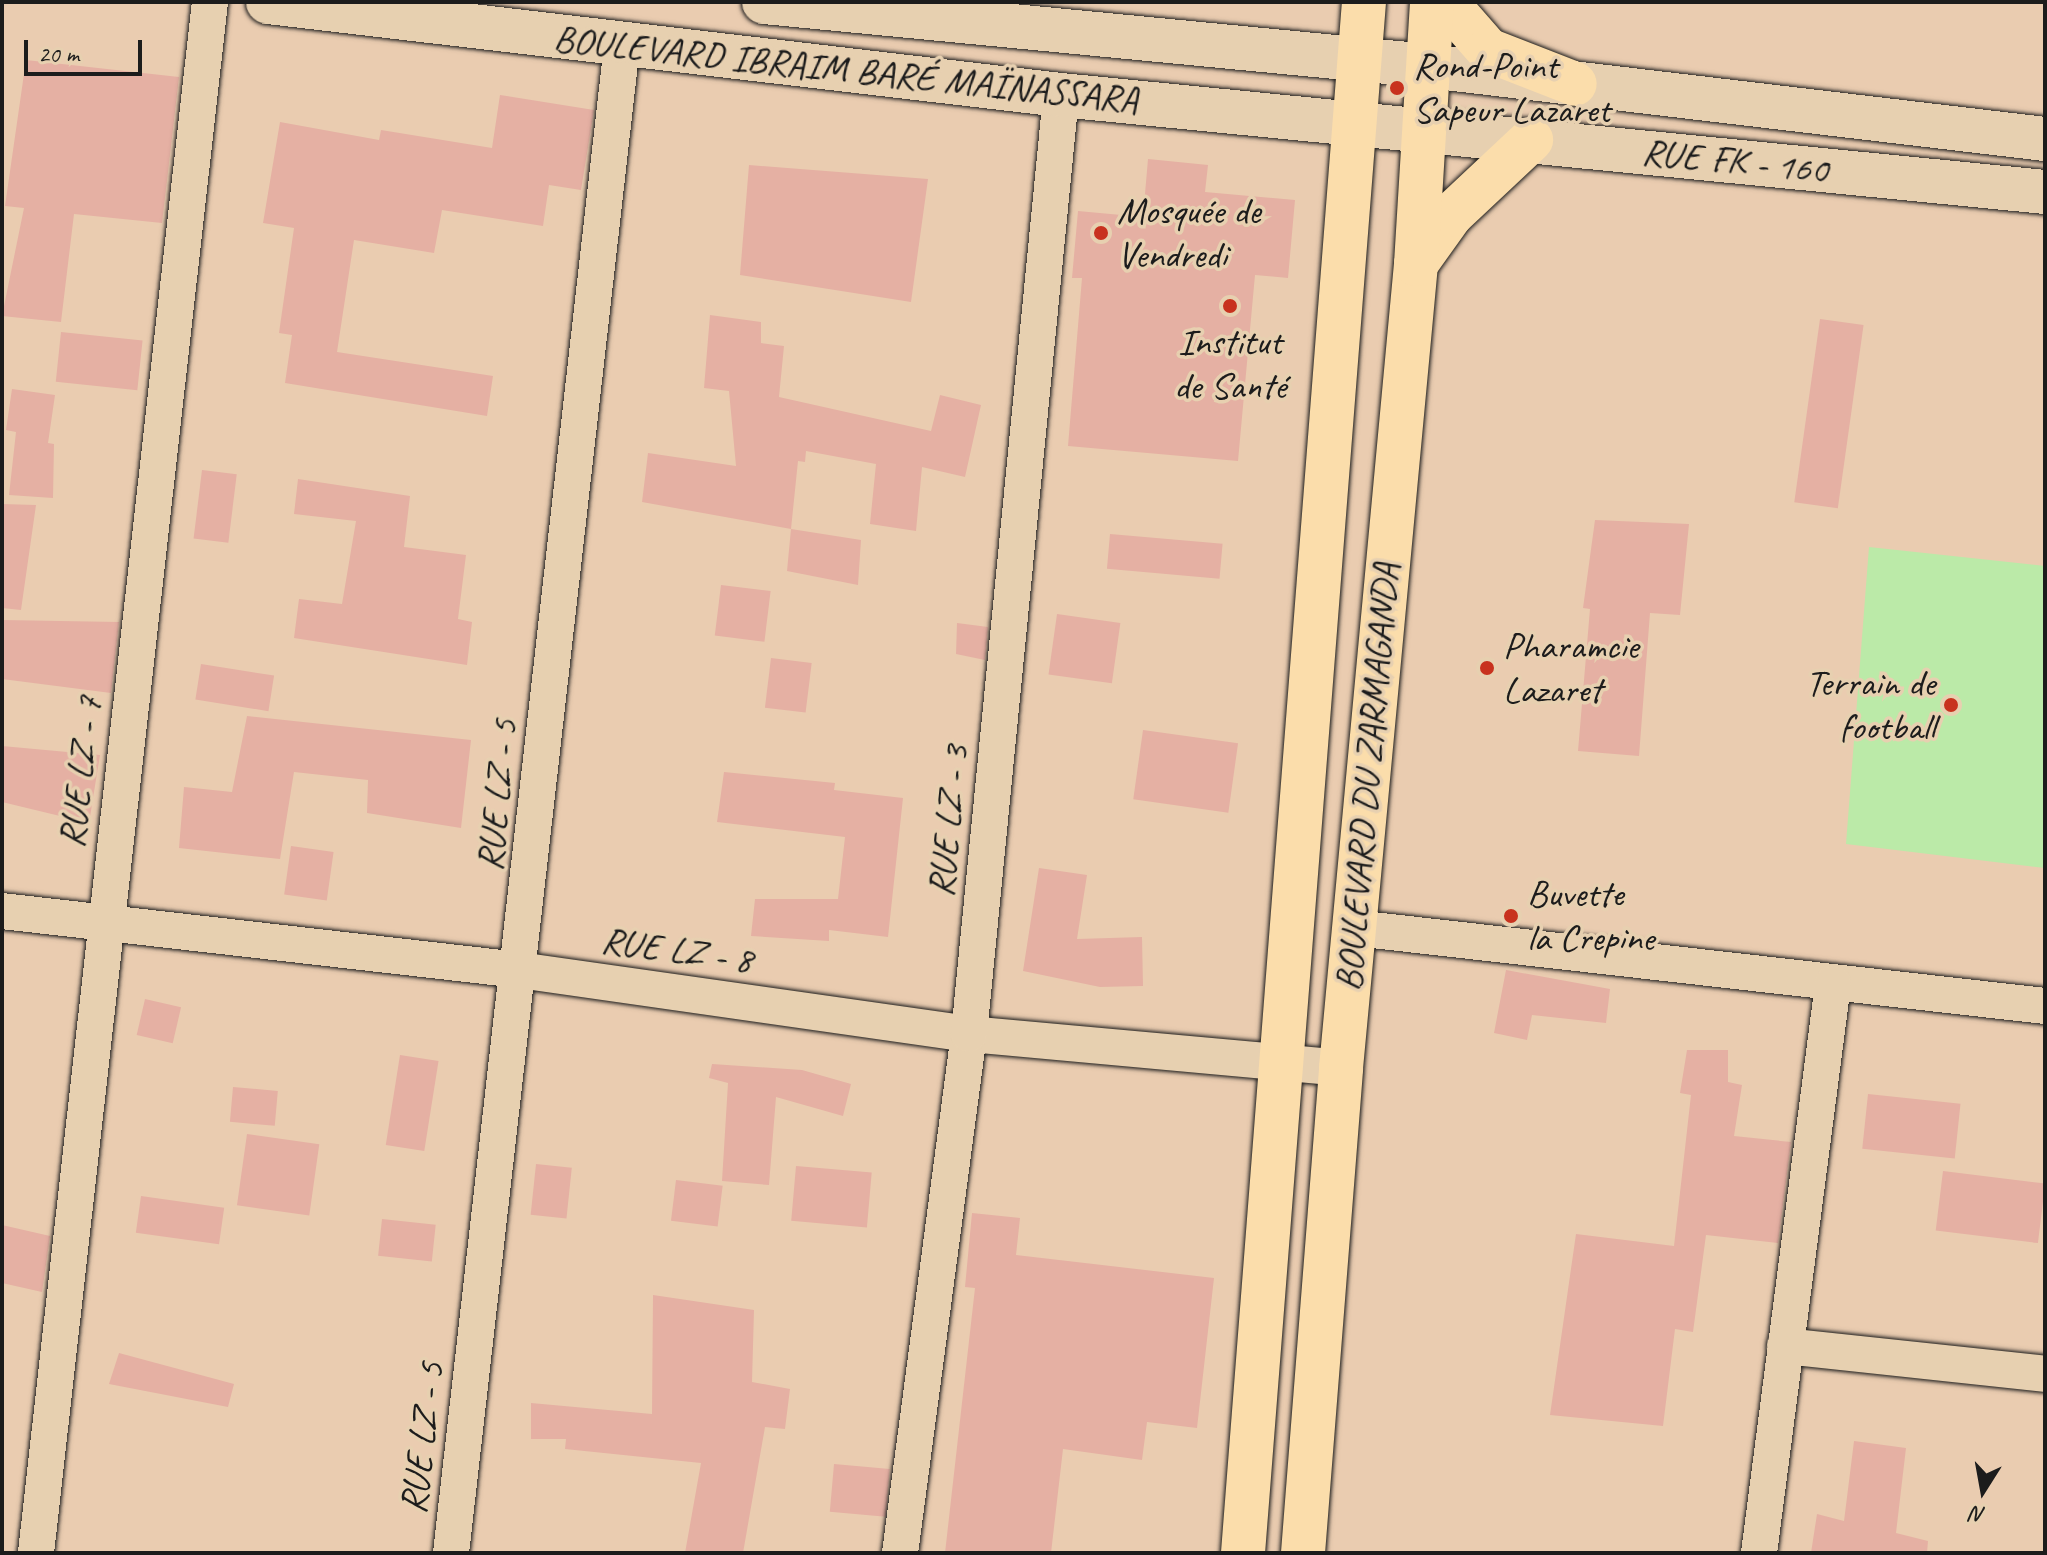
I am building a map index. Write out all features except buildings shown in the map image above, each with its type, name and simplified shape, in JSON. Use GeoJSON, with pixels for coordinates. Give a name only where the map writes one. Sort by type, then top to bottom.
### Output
{"type":"FeatureCollection","features":[{"type":"Feature","properties":{"kind":"main road","name":"BOULEVARD IBRAIM BARÉ MAÏNASSARA"},"geometry":{"type":"LineString","coordinates":[[268,2],[1061,95],[1353,124],[1424,128]]}},
{"type":"Feature","properties":{"kind":"main road","name":"BOULEVARD IBRAIM BARÉ MAÏNASSARA"},"geometry":{"type":"LineString","coordinates":[[764,2],[1359,62],[1429,66]]}},
{"type":"Feature","properties":{"kind":"main road","name":"BOULEVARD DU ZARMAGANDA"},"geometry":{"type":"LineString","coordinates":[[1243,1553],[1364,2]]}},
{"type":"Feature","properties":{"kind":"main road","name":"BOULEVARD DU ZARMAGANDA"},"geometry":{"type":"LineString","coordinates":[[1303,1553],[1341,1068],[1416,264],[1432,2]]}},
{"type":"Feature","properties":{"kind":"main road"},"geometry":{"type":"LineString","coordinates":[[1446,2],[1488,50],[1575,84]]}},
{"type":"Feature","properties":{"kind":"main road","name":"RUE FK - 160"},"geometry":{"type":"LineString","coordinates":[[1429,66],[2045,139]]}},
{"type":"Feature","properties":{"kind":"main road","name":"RUE FK - 160"},"geometry":{"type":"LineString","coordinates":[[1424,128],[2045,192]]}},
{"type":"Feature","properties":{"kind":"main road"},"geometry":{"type":"LineString","coordinates":[[1416,264],[1451,215],[1531,140]]}},
{"type":"Feature","properties":{"kind":"street","name":"RUE LZ - 7"},"geometry":{"type":"LineString","coordinates":[[36,1553],[210,2]]}},
{"type":"Feature","properties":{"kind":"street","name":"RUE LZ - 5"},"geometry":{"type":"LineString","coordinates":[[451,1553],[622,45]]}},
{"type":"Feature","properties":{"kind":"street","name":"RUE LZ - 3"},"geometry":{"type":"LineString","coordinates":[[900,1553],[969,1034],[1061,95]]}},
{"type":"Feature","properties":{"kind":"street","name":"RUE LZ - 8"},"geometry":{"type":"LineString","coordinates":[[2,911],[519,970],[969,1034],[1341,1068]]}},
{"type":"Feature","properties":{"kind":"street"},"geometry":{"type":"LineString","coordinates":[[1355,928],[2045,1006]]}},
{"type":"Feature","properties":{"kind":"street"},"geometry":{"type":"LineString","coordinates":[[1759,1553],[1833,984]]}},
{"type":"Feature","properties":{"kind":"street"},"geometry":{"type":"LineString","coordinates":[[1785,1346],[2045,1374]]}},
{"type":"Feature","properties":{"kind":"green space","name":"Terrain de football"},"geometry":{"type":"Polygon","coordinates":[[[1869,547],[2045,566],[2045,868],[1846,844],[1869,547]]]}},
{"type":"Feature","properties":{"kind":"place","name":"Rond-Point Sapeur Lazaret"},"geometry":{"type":"Point","coordinates":[1397,88]}},
{"type":"Feature","properties":{"kind":"place","name":"Mosquée de Vendredi"},"geometry":{"type":"Point","coordinates":[1101,233]}},
{"type":"Feature","properties":{"kind":"place","name":"Institut de Santé"},"geometry":{"type":"Point","coordinates":[1230,306]}},
{"type":"Feature","properties":{"kind":"place","name":"Pharamcie Lazaret"},"geometry":{"type":"Point","coordinates":[1487,668]}},
{"type":"Feature","properties":{"kind":"place","name":"Terrain de football"},"geometry":{"type":"Point","coordinates":[1951,705]}},
{"type":"Feature","properties":{"kind":"place","name":"Buvette la Crepine"},"geometry":{"type":"Point","coordinates":[1511,916]}}]}
